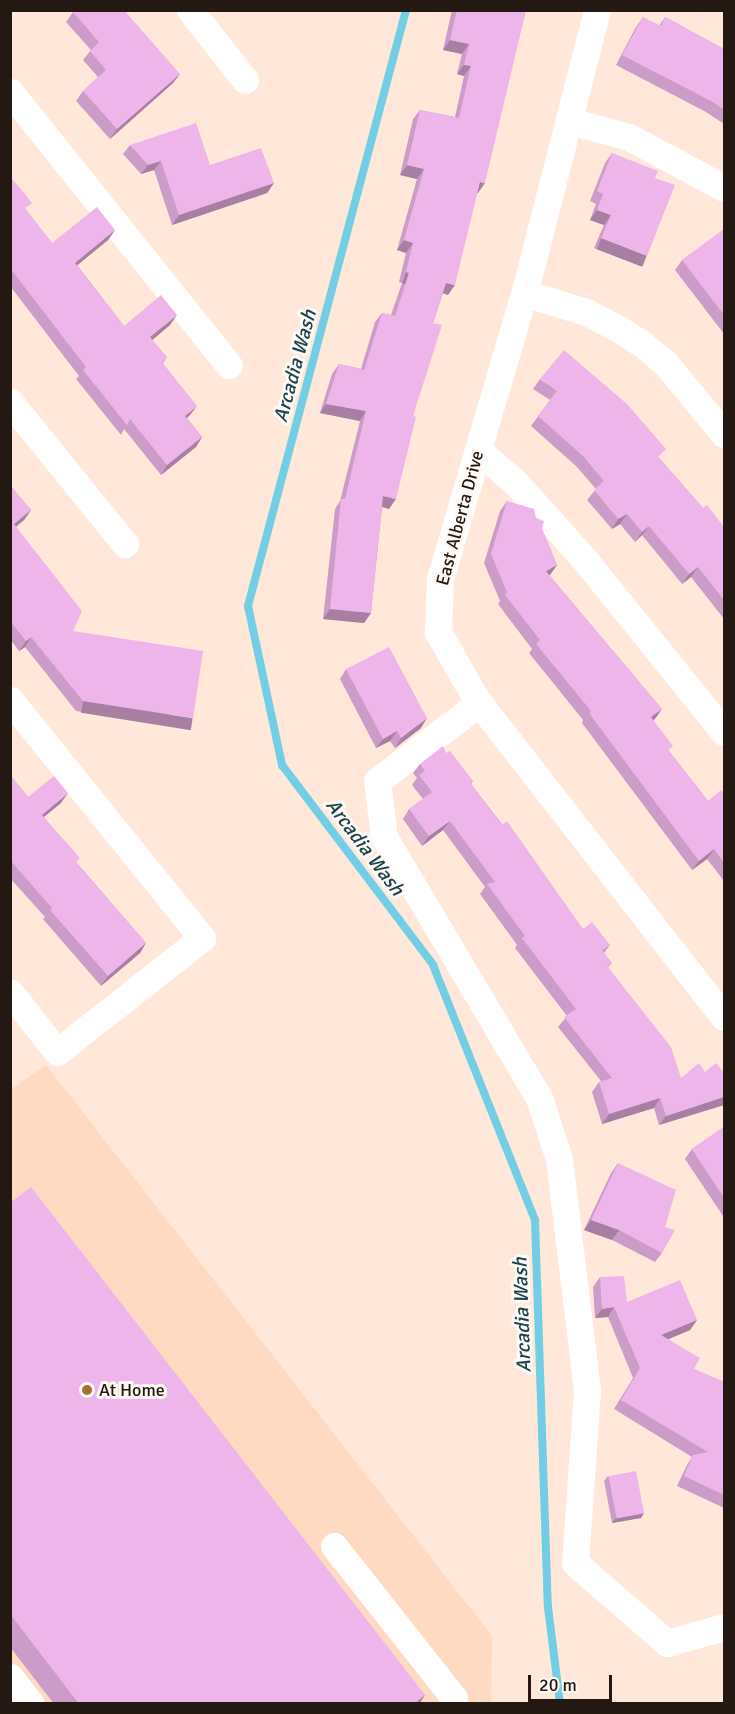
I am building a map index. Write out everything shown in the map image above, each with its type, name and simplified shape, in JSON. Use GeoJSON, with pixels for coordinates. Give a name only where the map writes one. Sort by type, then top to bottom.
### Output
{"type":"FeatureCollection","features":[{"type":"Feature","properties":{"kind":"street"},"geometry":{"type":"LineString","coordinates":[[190,10],[245,80]]}},
{"type":"Feature","properties":{"kind":"street","name":"East Alberta Drive"},"geometry":{"type":"LineString","coordinates":[[597,10],[524,293],[440,578],[438,632],[479,703],[724,1017]]}},
{"type":"Feature","properties":{"kind":"street"},"geometry":{"type":"LineString","coordinates":[[10,92],[229,365]]}},
{"type":"Feature","properties":{"kind":"street"},"geometry":{"type":"LineString","coordinates":[[570,121],[629,137],[724,188]]}},
{"type":"Feature","properties":{"kind":"street"},"geometry":{"type":"LineString","coordinates":[[524,293],[586,312],[641,343],[666,364],[724,434]]}},
{"type":"Feature","properties":{"kind":"street"},"geometry":{"type":"LineString","coordinates":[[10,402],[125,544]]}},
{"type":"Feature","properties":{"kind":"street"},"geometry":{"type":"LineString","coordinates":[[478,450],[516,483],[585,560],[724,732]]}},
{"type":"Feature","properties":{"kind":"street"},"geometry":{"type":"LineString","coordinates":[[10,700],[202,938],[57,1052],[10,992]]}},
{"type":"Feature","properties":{"kind":"street"},"geometry":{"type":"LineString","coordinates":[[479,703],[377,781],[384,837],[539,1098],[559,1158],[587,1391],[575,1563],[667,1643],[724,1627]]}},
{"type":"Feature","properties":{"kind":"street"},"geometry":{"type":"LineString","coordinates":[[334,1546],[454,1698],[453,1704]]}},
{"type":"Feature","properties":{"kind":"street"},"geometry":{"type":"LineString","coordinates":[[10,1677],[31,1704]]}},
{"type":"Feature","properties":{"kind":"shaded area"},"geometry":{"type":"Polygon","coordinates":[[[46,1065],[492,1636],[491,1703],[11,1704],[11,1089],[46,1065]]]}},
{"type":"Feature","properties":{"kind":"building"},"geometry":{"type":"Polygon","coordinates":[[[75,10],[124,10],[180,74],[117,129],[83,91],[106,70],[90,51],[99,42],[73,12],[75,10]]]}},
{"type":"Feature","properties":{"kind":"building"},"geometry":{"type":"Polygon","coordinates":[[[457,10],[526,10],[485,183],[480,182],[455,285],[446,283],[433,323],[442,325],[413,416],[416,417],[396,499],[383,496],[371,613],[330,609],[341,499],[345,499],[366,411],[326,404],[339,364],[364,370],[382,313],[395,316],[409,273],[406,272],[413,243],[404,240],[424,169],[407,165],[420,110],[459,118],[471,66],[464,65],[469,44],[450,40],[457,10]]]}},
{"type":"Feature","properties":{"kind":"building"},"geometry":{"type":"Polygon","coordinates":[[[643,17],[661,26],[665,17],[724,49],[724,110],[713,102],[622,55],[643,17]]]}},
{"type":"Feature","properties":{"kind":"building"},"geometry":{"type":"Polygon","coordinates":[[[196,123],[210,165],[261,148],[274,183],[179,215],[161,161],[148,165],[130,145],[196,123]]]}},
{"type":"Feature","properties":{"kind":"building"},"geometry":{"type":"Polygon","coordinates":[[[612,153],[658,171],[655,178],[675,185],[647,256],[601,238],[611,215],[597,210],[603,194],[597,191],[612,153]]]}},
{"type":"Feature","properties":{"kind":"building"},"geometry":{"type":"Polygon","coordinates":[[[10,176],[32,203],[25,208],[52,243],[97,207],[115,230],[75,263],[124,326],[161,295],[177,315],[150,337],[167,357],[162,362],[197,406],[185,416],[202,437],[167,465],[130,419],[127,425],[83,370],[86,367],[10,268],[10,176]]]}},
{"type":"Feature","properties":{"kind":"building"},"geometry":{"type":"Polygon","coordinates":[[[724,229],[724,315],[682,260],[724,229]]]}},
{"type":"Feature","properties":{"kind":"building"},"geometry":{"type":"Polygon","coordinates":[[[564,350],[627,404],[666,449],[658,457],[703,508],[707,505],[724,527],[724,600],[698,567],[689,574],[649,526],[642,532],[627,514],[618,519],[594,490],[604,481],[583,456],[538,416],[557,391],[540,379],[564,350]]]}},
{"type":"Feature","properties":{"kind":"building"},"geometry":{"type":"Polygon","coordinates":[[[10,485],[31,510],[14,524],[82,611],[73,631],[203,651],[193,718],[83,701],[31,637],[26,641],[10,621],[10,485]]]}},
{"type":"Feature","properties":{"kind":"building"},"geometry":{"type":"Polygon","coordinates":[[[507,501],[534,509],[536,518],[544,521],[542,529],[557,565],[546,571],[662,709],[651,717],[673,746],[668,750],[708,801],[721,790],[724,794],[724,863],[714,849],[699,861],[589,713],[591,711],[536,644],[540,640],[505,595],[507,592],[491,554],[507,501]]]}},
{"type":"Feature","properties":{"kind":"building"},"geometry":{"type":"Polygon","coordinates":[[[389,647],[427,718],[401,738],[397,731],[383,739],[346,669],[389,647]]]}},
{"type":"Feature","properties":{"kind":"building"},"geometry":{"type":"Polygon","coordinates":[[[443,746],[446,753],[450,751],[473,781],[470,783],[502,825],[507,821],[583,929],[592,922],[610,945],[602,950],[612,963],[607,966],[671,1047],[681,1078],[699,1063],[705,1072],[716,1063],[724,1073],[724,1097],[666,1116],[660,1098],[609,1114],[599,1082],[612,1078],[564,1017],[576,1009],[522,938],[525,936],[487,884],[495,882],[450,821],[429,836],[409,809],[432,792],[419,775],[425,771],[420,764],[443,746]]]}},
{"type":"Feature","properties":{"kind":"building"},"geometry":{"type":"Polygon","coordinates":[[[10,775],[28,797],[54,776],[68,793],[42,815],[80,858],[76,862],[146,943],[108,976],[10,860],[10,775]]]}},
{"type":"Feature","properties":{"kind":"building"},"geometry":{"type":"Polygon","coordinates":[[[724,1127],[724,1198],[692,1149],[724,1127]]]}},
{"type":"Feature","properties":{"kind":"building"},"geometry":{"type":"Polygon","coordinates":[[[618,1163],[676,1190],[665,1227],[675,1230],[662,1253],[619,1230],[591,1220],[618,1163]]]}},
{"type":"Feature","properties":{"kind":"building","name":"At Home"},"geometry":{"type":"Polygon","coordinates":[[[31,1187],[425,1695],[414,1704],[79,1704],[10,1614],[10,1203],[31,1187]]]}},
{"type":"Feature","properties":{"kind":"building"},"geometry":{"type":"Polygon","coordinates":[[[624,1276],[627,1302],[680,1280],[697,1320],[661,1335],[700,1358],[694,1369],[724,1382],[724,1495],[684,1476],[693,1455],[708,1452],[621,1400],[640,1368],[614,1307],[602,1309],[600,1277],[624,1276]]]}},
{"type":"Feature","properties":{"kind":"building"},"geometry":{"type":"Polygon","coordinates":[[[636,1471],[644,1513],[617,1519],[609,1476],[636,1471]]]}},
{"type":"Feature","properties":{"kind":"waterway","name":"Arcadia Wash"},"geometry":{"type":"LineString","coordinates":[[406,10],[248,606],[282,765],[433,965],[535,1220],[548,1607],[560,1704]]}},
{"type":"Feature","properties":{"kind":"place","name":"At Home"},"geometry":{"type":"Point","coordinates":[87,1390]}}]}
